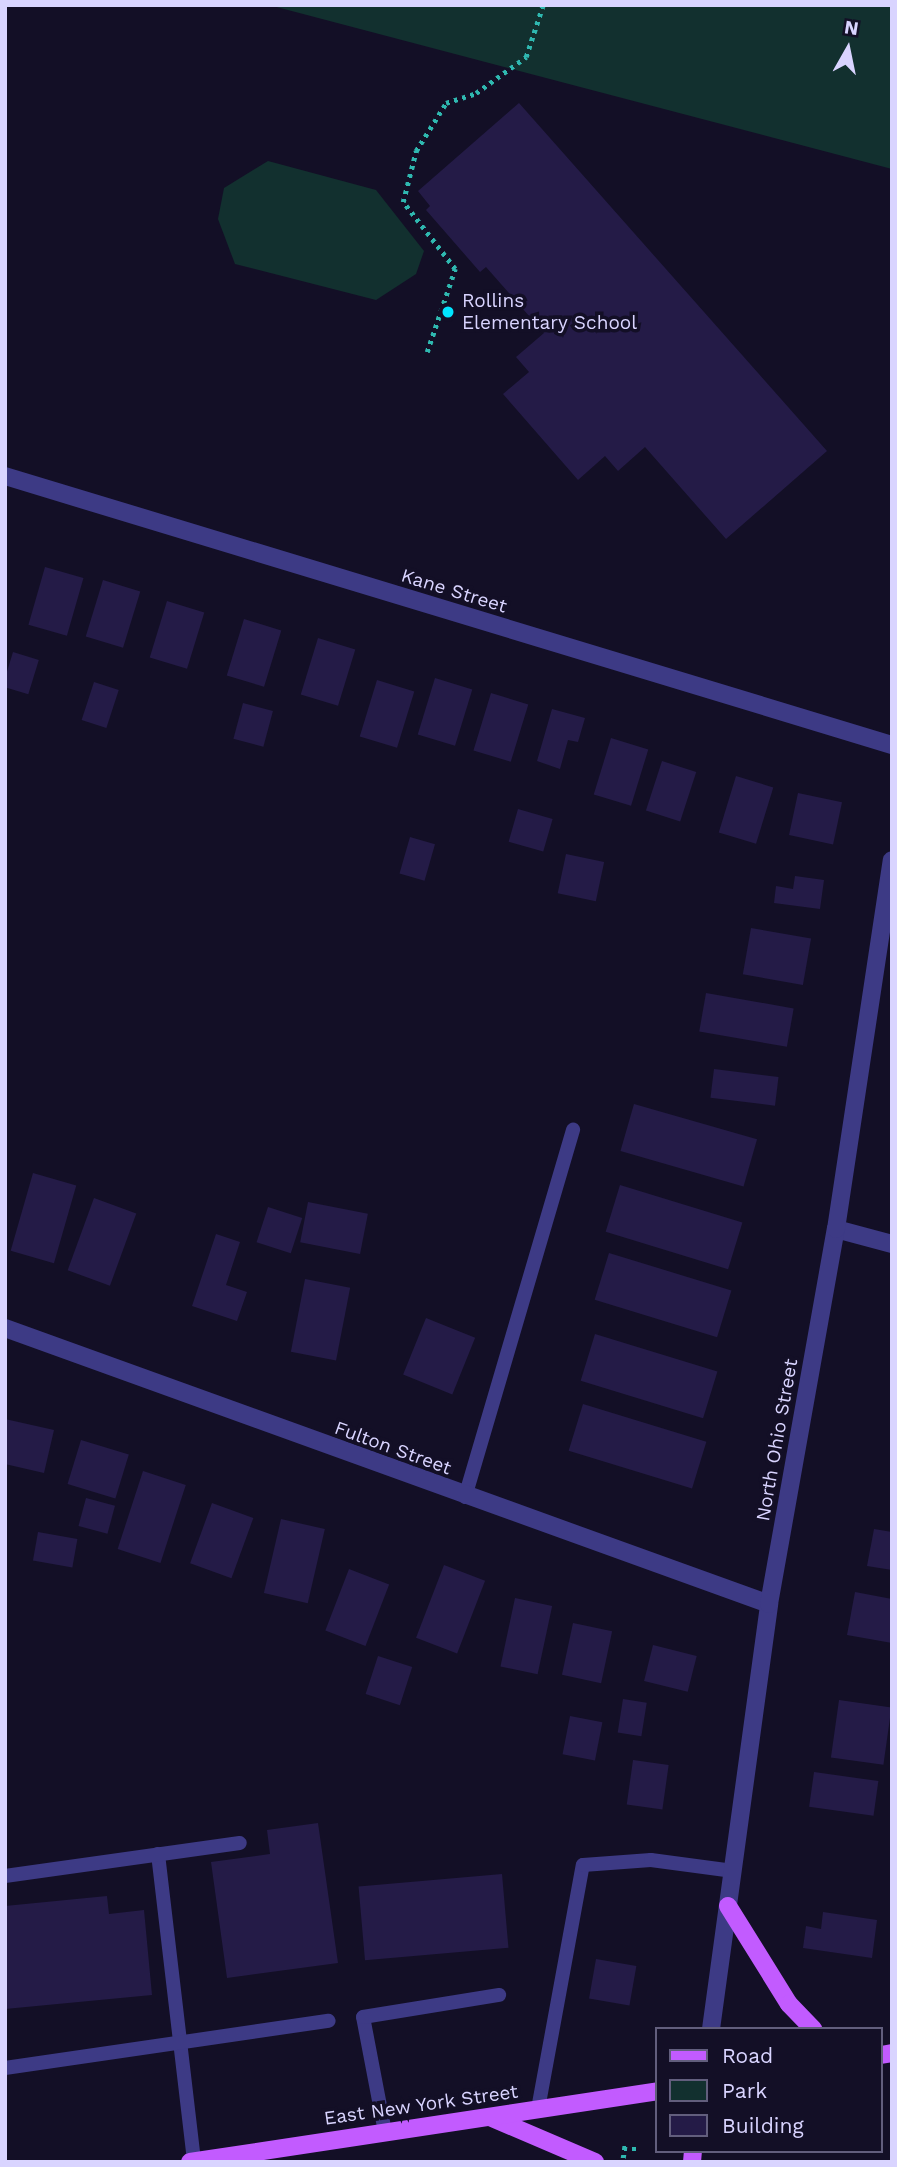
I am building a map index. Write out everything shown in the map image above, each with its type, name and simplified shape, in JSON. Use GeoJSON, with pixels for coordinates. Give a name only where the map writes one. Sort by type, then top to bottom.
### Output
{"type":"FeatureCollection","features":[{"type":"Feature","properties":{"kind":"main road"},"geometry":{"type":"LineString","coordinates":[[728,1906],[789,2004],[811,2027]]}},
{"type":"Feature","properties":{"kind":"main road","name":"East New York Street"},"geometry":{"type":"LineString","coordinates":[[192,2161],[656,2091]]}},
{"type":"Feature","properties":{"kind":"main road"},"geometry":{"type":"LineString","coordinates":[[488,2117],[594,2162]]}},
{"type":"Feature","properties":{"kind":"street","name":"Kane Street"},"geometry":{"type":"LineString","coordinates":[[5,476],[892,745]]}},
{"type":"Feature","properties":{"kind":"street","name":"North Ohio Street"},"geometry":{"type":"LineString","coordinates":[[711,2027],[769,1604],[836,1229],[892,860]]}},
{"type":"Feature","properties":{"kind":"street"},"geometry":{"type":"LineString","coordinates":[[836,1229],[892,1244]]}},
{"type":"Feature","properties":{"kind":"street","name":"Fulton Street"},"geometry":{"type":"LineString","coordinates":[[5,1328],[465,1497],[769,1604]]}},
{"type":"Feature","properties":{"kind":"lane"},"geometry":{"type":"LineString","coordinates":[[465,1497],[573,1130]]}},
{"type":"Feature","properties":{"kind":"lane"},"geometry":{"type":"LineString","coordinates":[[5,1876],[240,1843]]}},
{"type":"Feature","properties":{"kind":"lane"},"geometry":{"type":"LineString","coordinates":[[158,1854],[182,2042],[192,2161]]}},
{"type":"Feature","properties":{"kind":"lane"},"geometry":{"type":"LineString","coordinates":[[538,2109],[583,1865],[651,1860],[733,1871]]}},
{"type":"Feature","properties":{"kind":"lane"},"geometry":{"type":"LineString","coordinates":[[385,2132],[363,2017],[499,1996]]}},
{"type":"Feature","properties":{"kind":"lane"},"geometry":{"type":"LineString","coordinates":[[5,2068],[329,2021]]}},
{"type":"Feature","properties":{"kind":"path"},"geometry":{"type":"LineString","coordinates":[[426,352],[455,269],[403,202],[416,151],[446,103],[476,93],[526,57],[543,5]]}},
{"type":"Feature","properties":{"kind":"path"},"geometry":{"type":"LineString","coordinates":[[623,2158],[625,2146],[640,2149]]}},
{"type":"Feature","properties":{"kind":"green space"},"geometry":{"type":"Polygon","coordinates":[[[269,5],[892,5],[892,169],[269,5]]]}},
{"type":"Feature","properties":{"kind":"green space"},"geometry":{"type":"Polygon","coordinates":[[[268,161],[376,190],[424,251],[416,274],[376,300],[235,264],[218,219],[224,188],[268,161]]]}},
{"type":"Feature","properties":{"kind":"building"},"geometry":{"type":"Polygon","coordinates":[[[519,103],[827,451],[726,539],[645,447],[618,471],[605,456],[578,480],[503,394],[529,372],[516,357],[544,333],[486,267],[480,272],[426,210],[430,206],[418,191],[519,103]]]}},
{"type":"Feature","properties":{"kind":"building"},"geometry":{"type":"Polygon","coordinates":[[[45,567],[83,578],[67,636],[28,625],[45,567]]]}},
{"type":"Feature","properties":{"kind":"building"},"geometry":{"type":"Polygon","coordinates":[[[103,580],[140,591],[123,648],[86,636],[103,580]]]}},
{"type":"Feature","properties":{"kind":"building"},"geometry":{"type":"Polygon","coordinates":[[[167,601],[204,612],[187,669],[150,657],[167,601]]]}},
{"type":"Feature","properties":{"kind":"building"},"geometry":{"type":"Polygon","coordinates":[[[244,619],[281,630],[264,687],[227,675],[244,619]]]}},
{"type":"Feature","properties":{"kind":"building"},"geometry":{"type":"Polygon","coordinates":[[[318,638],[355,649],[338,706],[301,694],[318,638]]]}},
{"type":"Feature","properties":{"kind":"building"},"geometry":{"type":"Polygon","coordinates":[[[13,652],[39,660],[28,694],[5,687],[13,652]]]}},
{"type":"Feature","properties":{"kind":"building"},"geometry":{"type":"Polygon","coordinates":[[[435,678],[472,689],[455,746],[418,734],[435,678]]]}},
{"type":"Feature","properties":{"kind":"building"},"geometry":{"type":"Polygon","coordinates":[[[377,680],[414,691],[397,748],[360,736],[377,680]]]}},
{"type":"Feature","properties":{"kind":"building"},"geometry":{"type":"Polygon","coordinates":[[[94,682],[119,690],[106,728],[82,720],[94,682]]]}},
{"type":"Feature","properties":{"kind":"building"},"geometry":{"type":"Polygon","coordinates":[[[491,693],[528,704],[511,762],[473,750],[491,693]]]}},
{"type":"Feature","properties":{"kind":"building"},"geometry":{"type":"Polygon","coordinates":[[[243,703],[273,711],[263,747],[233,739],[243,703]]]}},
{"type":"Feature","properties":{"kind":"building"},"geometry":{"type":"Polygon","coordinates":[[[552,709],[585,718],[578,742],[568,740],[560,769],[537,761],[552,709]]]}},
{"type":"Feature","properties":{"kind":"building"},"geometry":{"type":"Polygon","coordinates":[[[611,738],[648,749],[631,806],[594,794],[611,738]]]}},
{"type":"Feature","properties":{"kind":"building"},"geometry":{"type":"Polygon","coordinates":[[[662,761],[696,772],[680,822],[646,810],[662,761]]]}},
{"type":"Feature","properties":{"kind":"building"},"geometry":{"type":"Polygon","coordinates":[[[736,776],[773,787],[756,844],[719,832],[736,776]]]}},
{"type":"Feature","properties":{"kind":"building"},"geometry":{"type":"Polygon","coordinates":[[[798,793],[842,802],[833,844],[789,835],[798,793]]]}},
{"type":"Feature","properties":{"kind":"building"},"geometry":{"type":"Polygon","coordinates":[[[518,809],[553,819],[543,852],[509,842],[518,809]]]}},
{"type":"Feature","properties":{"kind":"building"},"geometry":{"type":"Polygon","coordinates":[[[410,837],[435,844],[425,881],[400,874],[410,837]]]}},
{"type":"Feature","properties":{"kind":"building"},"geometry":{"type":"Polygon","coordinates":[[[566,854],[604,862],[596,901],[558,893],[566,854]]]}},
{"type":"Feature","properties":{"kind":"building"},"geometry":{"type":"Polygon","coordinates":[[[795,876],[824,880],[820,909],[774,903],[776,886],[793,889],[795,876]]]}},
{"type":"Feature","properties":{"kind":"building"},"geometry":{"type":"Polygon","coordinates":[[[751,928],[811,939],[803,985],[743,974],[751,928]]]}},
{"type":"Feature","properties":{"kind":"building"},"geometry":{"type":"Polygon","coordinates":[[[706,993],[794,1008],[787,1047],[699,1031],[706,993]]]}},
{"type":"Feature","properties":{"kind":"building"},"geometry":{"type":"Polygon","coordinates":[[[714,1069],[779,1077],[775,1106],[710,1098],[714,1069]]]}},
{"type":"Feature","properties":{"kind":"building"},"geometry":{"type":"Polygon","coordinates":[[[634,1104],[757,1139],[744,1186],[620,1151],[634,1104]]]}},
{"type":"Feature","properties":{"kind":"building"},"geometry":{"type":"Polygon","coordinates":[[[33,1173],[76,1185],[54,1263],[11,1251],[33,1173]]]}},
{"type":"Feature","properties":{"kind":"building"},"geometry":{"type":"Polygon","coordinates":[[[620,1185],[742,1222],[728,1269],[606,1232],[620,1185]]]}},
{"type":"Feature","properties":{"kind":"building"},"geometry":{"type":"Polygon","coordinates":[[[94,1198],[136,1213],[110,1286],[68,1270],[94,1198]]]}},
{"type":"Feature","properties":{"kind":"building"},"geometry":{"type":"Polygon","coordinates":[[[308,1202],[368,1214],[360,1254],[300,1242],[308,1202]]]}},
{"type":"Feature","properties":{"kind":"building"},"geometry":{"type":"Polygon","coordinates":[[[268,1207],[302,1218],[291,1253],[257,1242],[268,1207]]]}},
{"type":"Feature","properties":{"kind":"building"},"geometry":{"type":"Polygon","coordinates":[[[216,1234],[240,1242],[226,1285],[247,1292],[237,1321],[192,1306],[216,1234]]]}},
{"type":"Feature","properties":{"kind":"building"},"geometry":{"type":"Polygon","coordinates":[[[609,1253],[731,1290],[717,1337],[595,1300],[609,1253]]]}},
{"type":"Feature","properties":{"kind":"building"},"geometry":{"type":"Polygon","coordinates":[[[305,1279],[350,1288],[336,1360],[291,1352],[305,1279]]]}},
{"type":"Feature","properties":{"kind":"building"},"geometry":{"type":"Polygon","coordinates":[[[426,1318],[475,1338],[452,1394],[403,1375],[426,1318]]]}},
{"type":"Feature","properties":{"kind":"building"},"geometry":{"type":"Polygon","coordinates":[[[595,1334],[717,1371],[703,1418],[581,1381],[595,1334]]]}},
{"type":"Feature","properties":{"kind":"building"},"geometry":{"type":"Polygon","coordinates":[[[583,1404],[706,1442],[692,1489],[569,1451],[583,1404]]]}},
{"type":"Feature","properties":{"kind":"building"},"geometry":{"type":"Polygon","coordinates":[[[5,1419],[54,1430],[44,1473],[5,1464],[5,1419]]]}},
{"type":"Feature","properties":{"kind":"building"},"geometry":{"type":"Polygon","coordinates":[[[81,1440],[129,1455],[115,1499],[68,1484],[81,1440]]]}},
{"type":"Feature","properties":{"kind":"building"},"geometry":{"type":"Polygon","coordinates":[[[143,1471],[186,1485],[160,1563],[118,1549],[143,1471]]]}},
{"type":"Feature","properties":{"kind":"building"},"geometry":{"type":"Polygon","coordinates":[[[86,1498],[115,1506],[107,1534],[78,1526],[86,1498]]]}},
{"type":"Feature","properties":{"kind":"building"},"geometry":{"type":"Polygon","coordinates":[[[212,1503],[253,1518],[231,1578],[190,1563],[212,1503]]]}},
{"type":"Feature","properties":{"kind":"building"},"geometry":{"type":"Polygon","coordinates":[[[281,1519],[325,1529],[308,1603],[264,1593],[281,1519]]]}},
{"type":"Feature","properties":{"kind":"building"},"geometry":{"type":"Polygon","coordinates":[[[874,1529],[892,1532],[892,1570],[867,1566],[874,1529]]]}},
{"type":"Feature","properties":{"kind":"building"},"geometry":{"type":"Polygon","coordinates":[[[38,1532],[77,1539],[72,1568],[33,1561],[38,1532]]]}},
{"type":"Feature","properties":{"kind":"building"},"geometry":{"type":"Polygon","coordinates":[[[444,1565],[485,1581],[457,1654],[416,1638],[444,1565]]]}},
{"type":"Feature","properties":{"kind":"building"},"geometry":{"type":"Polygon","coordinates":[[[349,1569],[389,1584],[365,1646],[325,1631],[349,1569]]]}},
{"type":"Feature","properties":{"kind":"building"},"geometry":{"type":"Polygon","coordinates":[[[855,1592],[892,1599],[892,1643],[847,1635],[855,1592]]]}},
{"type":"Feature","properties":{"kind":"building"},"geometry":{"type":"Polygon","coordinates":[[[515,1598],[552,1606],[538,1674],[500,1666],[515,1598]]]}},
{"type":"Feature","properties":{"kind":"building"},"geometry":{"type":"Polygon","coordinates":[[[573,1623],[612,1631],[601,1683],[562,1675],[573,1623]]]}},
{"type":"Feature","properties":{"kind":"building"},"geometry":{"type":"Polygon","coordinates":[[[653,1645],[697,1656],[688,1692],[644,1681],[653,1645]]]}},
{"type":"Feature","properties":{"kind":"building"},"geometry":{"type":"Polygon","coordinates":[[[378,1656],[412,1667],[400,1705],[366,1694],[378,1656]]]}},
{"type":"Feature","properties":{"kind":"building"},"geometry":{"type":"Polygon","coordinates":[[[623,1699],[647,1703],[641,1736],[618,1733],[623,1699]]]}},
{"type":"Feature","properties":{"kind":"building"},"geometry":{"type":"Polygon","coordinates":[[[839,1700],[891,1707],[883,1765],[831,1757],[839,1700]]]}},
{"type":"Feature","properties":{"kind":"building"},"geometry":{"type":"Polygon","coordinates":[[[570,1716],[602,1722],[595,1761],[563,1754],[570,1716]]]}},
{"type":"Feature","properties":{"kind":"building"},"geometry":{"type":"Polygon","coordinates":[[[633,1760],[669,1765],[662,1810],[627,1805],[633,1760]]]}},
{"type":"Feature","properties":{"kind":"building"},"geometry":{"type":"Polygon","coordinates":[[[814,1772],[878,1781],[873,1816],[809,1807],[814,1772]]]}},
{"type":"Feature","properties":{"kind":"building"},"geometry":{"type":"Polygon","coordinates":[[[318,1823],[338,1963],[227,1978],[211,1862],[270,1854],[267,1830],[318,1823]]]}},
{"type":"Feature","properties":{"kind":"building"},"geometry":{"type":"Polygon","coordinates":[[[502,1874],[508,1948],[365,1960],[359,1887],[502,1874]]]}},
{"type":"Feature","properties":{"kind":"building"},"geometry":{"type":"Polygon","coordinates":[[[107,1896],[109,1914],[144,1910],[152,1995],[5,2009],[5,1906],[107,1896]]]}},
{"type":"Feature","properties":{"kind":"building"},"geometry":{"type":"Polygon","coordinates":[[[823,1912],[877,1920],[872,1958],[803,1948],[806,1926],[821,1929],[823,1912]]]}},
{"type":"Feature","properties":{"kind":"building"},"geometry":{"type":"Polygon","coordinates":[[[596,1959],[636,1966],[629,2006],[589,1998],[596,1959]]]}},
{"type":"Feature","properties":{"kind":"place","name":"Rollins Elementary School"},"geometry":{"type":"Point","coordinates":[448,312]}}]}
